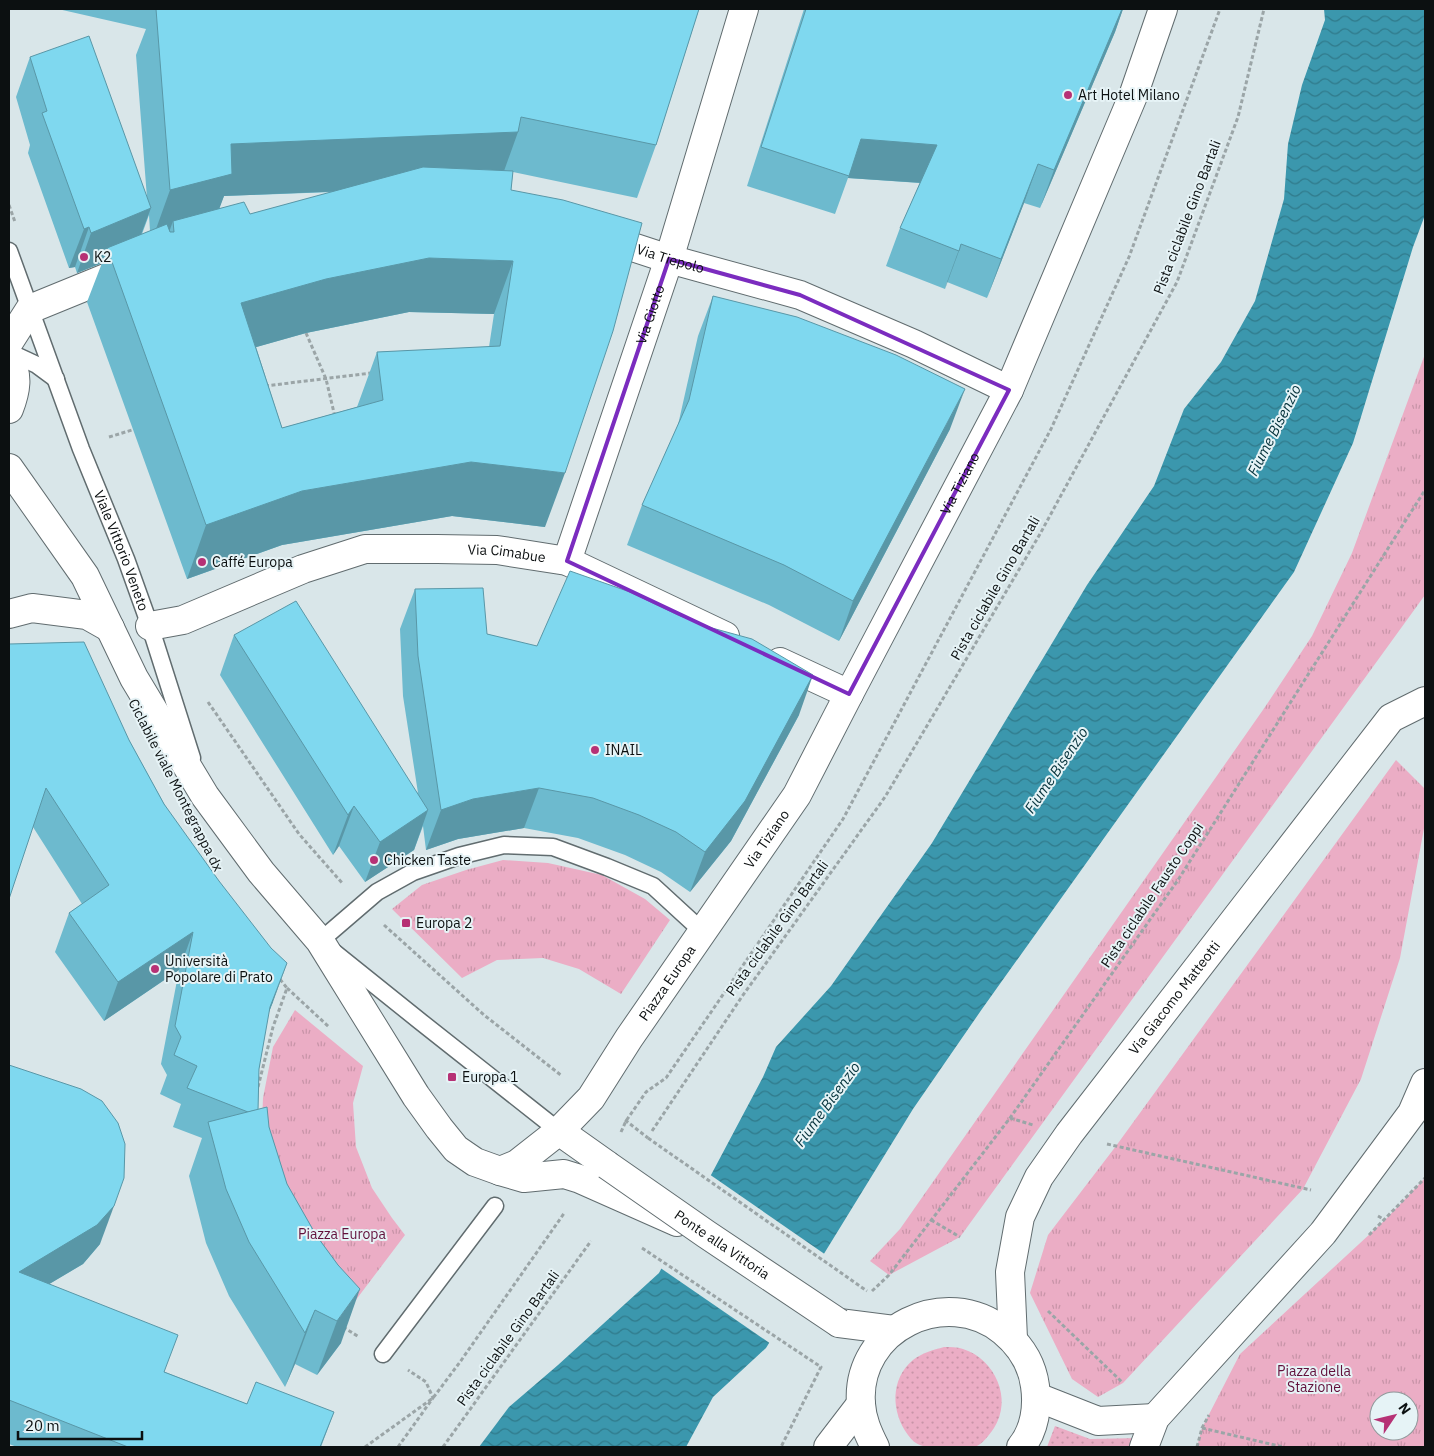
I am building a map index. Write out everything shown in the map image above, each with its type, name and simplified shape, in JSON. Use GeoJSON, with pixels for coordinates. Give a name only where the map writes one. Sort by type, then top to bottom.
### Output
{"type":"FeatureCollection","features":[{"type":"Feature","properties":{"kind":"street","name":"Via Giotto"},"geometry":{"type":"LineString","coordinates":[[567,561],[669,259],[744,9]]}},
{"type":"Feature","properties":{"kind":"street","name":"Via Tiziano"},"geometry":{"type":"LineString","coordinates":[[702,931],[797,795],[1010,390],[1133,96],[1163,9]]}},
{"type":"Feature","properties":{"kind":"street","name":"Via Tiepolo"},"geometry":{"type":"LineString","coordinates":[[577,230],[669,259],[800,295],[914,344],[1010,390]]}},
{"type":"Feature","properties":{"kind":"street"},"geometry":{"type":"LineString","coordinates":[[9,342],[30,309],[154,258]]}},
{"type":"Feature","properties":{"kind":"street"},"geometry":{"type":"LineString","coordinates":[[9,358],[16,377],[12,400]]}},
{"type":"Feature","properties":{"kind":"street","name":"Viale Vittorio Veneto"},"geometry":{"type":"LineString","coordinates":[[9,468],[85,576],[134,678],[205,796],[261,872],[320,941]]}},
{"type":"Feature","properties":{"kind":"street","name":"Via Cimabue"},"geometry":{"type":"LineString","coordinates":[[150,626],[183,620],[303,569],[365,549],[497,550],[567,561],[849,694]]}},
{"type":"Feature","properties":{"kind":"street"},"geometry":{"type":"LineString","coordinates":[[9,614],[32,608],[60,611],[87,615],[110,628]]}},
{"type":"Feature","properties":{"kind":"street","name":"Via Giacomo Matteotti"},"geometry":{"type":"LineString","coordinates":[[1013,1339],[1010,1272],[1020,1217],[1039,1177],[1069,1134],[1391,718],[1425,702]]}},
{"type":"Feature","properties":{"kind":"street","name":"Piazza Europa"},"geometry":{"type":"LineString","coordinates":[[500,1171],[517,1164],[559,1131],[591,1098],[629,1038],[702,931]]}},
{"type":"Feature","properties":{"kind":"street"},"geometry":{"type":"LineString","coordinates":[[320,941],[416,1096],[438,1128],[456,1149],[475,1162],[524,1178],[564,1174],[580,1179],[706,1234]]}},
{"type":"Feature","properties":{"kind":"street"},"geometry":{"type":"LineString","coordinates":[[1144,1447],[1155,1418],[1323,1233],[1412,1113],[1425,1084]]}},
{"type":"Feature","properties":{"kind":"street","name":"Ponte alla Vittoria"},"geometry":{"type":"LineString","coordinates":[[559,1131],[706,1234],[839,1323],[868,1364]]}},
{"type":"Feature","properties":{"kind":"street"},"geometry":{"type":"LineString","coordinates":[[875,1447],[866,1427],[861,1404],[862,1384],[868,1364],[879,1345],[894,1330],[919,1316],[945,1311],[971,1314],[993,1323],[1013,1339],[1026,1356],[1034,1376],[1036,1397],[1034,1420],[1026,1442],[1021,1447]]}},
{"type":"Feature","properties":{"kind":"street","name":"Ponte alla Vittoria"},"geometry":{"type":"LineString","coordinates":[[839,1323],[894,1330]]}},
{"type":"Feature","properties":{"kind":"street"},"geometry":{"type":"LineString","coordinates":[[1036,1397],[1098,1420],[1155,1418]]}},
{"type":"Feature","properties":{"kind":"street"},"geometry":{"type":"LineString","coordinates":[[828,1447],[861,1404]]}},
{"type":"Feature","properties":{"kind":"lane"},"geometry":{"type":"LineString","coordinates":[[9,250],[30,309],[42,359],[12,400]]}},
{"type":"Feature","properties":{"kind":"lane"},"geometry":{"type":"LineString","coordinates":[[9,352],[42,359]]}},
{"type":"Feature","properties":{"kind":"lane","name":"Viale Vittorio Veneto"},"geometry":{"type":"LineString","coordinates":[[42,359],[56,379],[126,559],[150,626],[205,796]]}},
{"type":"Feature","properties":{"kind":"lane"},"geometry":{"type":"LineString","coordinates":[[559,1131],[320,941],[376,892],[414,872],[459,856],[504,845],[553,848],[653,886],[702,931]]}},
{"type":"Feature","properties":{"kind":"lane"},"geometry":{"type":"LineString","coordinates":[[383,1354],[495,1206]]}},
{"type":"Feature","properties":{"kind":"path"},"geometry":{"type":"LineString","coordinates":[[205,698],[299,834],[362,905],[484,1015],[591,1098],[626,1121],[646,1092],[666,1078],[843,819],[1051,429],[1129,257],[1220,9]]}},
{"type":"Feature","properties":{"kind":"path","name":"Pista ciclabile Gino Bartali"},"geometry":{"type":"LineString","coordinates":[[652,1131],[741,998],[885,797],[1040,534],[1177,282],[1238,117],[1264,9]]}},
{"type":"Feature","properties":{"kind":"path"},"geometry":{"type":"LineString","coordinates":[[9,205],[18,231]]}},
{"type":"Feature","properties":{"kind":"path"},"geometry":{"type":"LineString","coordinates":[[306,333],[326,379],[336,423]]}},
{"type":"Feature","properties":{"kind":"path"},"geometry":{"type":"LineString","coordinates":[[260,387],[375,373]]}},
{"type":"Feature","properties":{"kind":"path","name":"Pista ciclabile Fausto Coppi"},"geometry":{"type":"LineString","coordinates":[[626,1121],[869,1292],[889,1274],[1010,1118],[1178,880],[1425,490]]}},
{"type":"Feature","properties":{"kind":"path"},"geometry":{"type":"LineString","coordinates":[[257,1096],[273,1028],[287,988],[276,973]]}},
{"type":"Feature","properties":{"kind":"path"},"geometry":{"type":"LineString","coordinates":[[1010,1118],[1069,1134],[1349,1198],[1385,1220],[1425,1178]]}},
{"type":"Feature","properties":{"kind":"path"},"geometry":{"type":"LineString","coordinates":[[398,1447],[567,1210]]}},
{"type":"Feature","properties":{"kind":"path"},"geometry":{"type":"LineString","coordinates":[[931,1220],[960,1237]]}},
{"type":"Feature","properties":{"kind":"path","name":"Pista ciclabile Gino Bartali"},"geometry":{"type":"LineString","coordinates":[[443,1447],[591,1241]]}},
{"type":"Feature","properties":{"kind":"path"},"geometry":{"type":"LineString","coordinates":[[635,1244],[819,1366],[780,1447]]}},
{"type":"Feature","properties":{"kind":"path"},"geometry":{"type":"LineString","coordinates":[[1044,1307],[1123,1383]]}},
{"type":"Feature","properties":{"kind":"path"},"geometry":{"type":"LineString","coordinates":[[337,1321],[343,1327],[426,1382],[432,1398]]}},
{"type":"Feature","properties":{"kind":"path"},"geometry":{"type":"LineString","coordinates":[[365,1447],[432,1398]]}},
{"type":"Feature","properties":{"kind":"path"},"geometry":{"type":"LineString","coordinates":[[1202,1428],[1283,1447]]}},
{"type":"Feature","properties":{"kind":"highlighted area"},"geometry":{"type":"Polygon","coordinates":[[[669,259],[800,295],[1009,390],[849,694],[567,561],[669,259]]]}},
{"type":"Feature","properties":{"kind":"green space"},"geometry":{"type":"Polygon","coordinates":[[[1425,354],[1425,595],[960,1237],[889,1275],[870,1261],[900,1229],[1265,707],[1312,636],[1352,553],[1425,354]]]}},
{"type":"Feature","properties":{"kind":"green space"},"geometry":{"type":"Polygon","coordinates":[[[1396,760],[1425,789],[1425,823],[1400,958],[1361,1079],[1303,1189],[1123,1383],[1098,1397],[1072,1379],[1030,1293],[1048,1235],[1116,1146],[1396,760]]]}},
{"type":"Feature","properties":{"kind":"green space"},"geometry":{"type":"Polygon","coordinates":[[[503,860],[548,863],[602,875],[645,899],[670,920],[621,994],[579,969],[543,958],[497,960],[462,978],[392,909],[422,885],[503,860]]]}},
{"type":"Feature","properties":{"kind":"green space","name":"Piazza Europa"},"geometry":{"type":"Polygon","coordinates":[[[295,1010],[363,1066],[353,1103],[356,1147],[372,1188],[405,1235],[343,1317],[261,1147],[263,1098],[273,1047],[295,1010]]]}},
{"type":"Feature","properties":{"kind":"green space","name":"Piazza della Stazione"},"geometry":{"type":"Polygon","coordinates":[[[1425,1178],[1425,1447],[1197,1447],[1202,1428],[1240,1354],[1385,1220],[1425,1178]]]}},
{"type":"Feature","properties":{"kind":"green space"},"geometry":{"type":"Polygon","coordinates":[[[944,1347],[961,1348],[974,1354],[984,1361],[998,1381],[1002,1405],[999,1417],[988,1436],[981,1444],[972,1448],[919,1445],[908,1435],[898,1416],[895,1396],[900,1376],[905,1368],[920,1355],[944,1347]]]}},
{"type":"Feature","properties":{"kind":"green space"},"geometry":{"type":"Polygon","coordinates":[[[1055,1426],[1090,1439],[1140,1438],[1134,1447],[1047,1447],[1055,1426]]]}},
{"type":"Feature","properties":{"kind":"water","name":"Fiume Bisenzio"},"geometry":{"type":"Polygon","coordinates":[[[1324,9],[1425,9],[1425,215],[1413,247],[1353,443],[1294,572],[982,1009],[913,1109],[766,1348],[713,1397],[686,1447],[479,1447],[509,1407],[659,1273],[763,1077],[776,1047],[831,986],[932,843],[1087,585],[1154,486],[1184,409],[1221,362],[1255,301],[1284,199],[1288,144],[1302,85],[1325,20],[1324,9]]]}},
{"type":"Feature","properties":{"kind":"pier"},"geometry":{"type":"Polygon","coordinates":[[[709,1174],[826,1255],[771,1344],[659,1267],[709,1174]]]}},
{"type":"Feature","properties":{"kind":"building"},"geometry":{"type":"Polygon","coordinates":[[[156,9],[699,9],[656,145],[521,117],[518,132],[231,144],[232,174],[170,190],[156,9]]]}},
{"type":"Feature","properties":{"kind":"building"},"geometry":{"type":"Polygon","coordinates":[[[806,9],[1122,9],[1054,170],[1038,164],[1001,259],[961,244],[959,251],[900,228],[937,145],[861,139],[849,176],[761,147],[806,9]]]}},
{"type":"Feature","properties":{"kind":"building"},"geometry":{"type":"Polygon","coordinates":[[[89,36],[151,208],[91,233],[89,227],[84,229],[42,113],[47,111],[30,57],[89,36]]]}},
{"type":"Feature","properties":{"kind":"building"},"geometry":{"type":"Polygon","coordinates":[[[423,167],[513,171],[511,190],[563,200],[642,223],[613,331],[565,473],[471,462],[302,491],[206,525],[107,248],[167,224],[170,232],[174,232],[173,221],[244,202],[250,214],[423,167]],[[429,258],[326,279],[241,303],[282,428],[383,400],[377,352],[500,346],[513,261],[429,258]]]}},
{"type":"Feature","properties":{"kind":"building"},"geometry":{"type":"Polygon","coordinates":[[[713,296],[797,317],[896,355],[965,389],[853,601],[784,565],[642,505],[689,400],[713,296]]]}},
{"type":"Feature","properties":{"kind":"building"},"geometry":{"type":"Polygon","coordinates":[[[570,571],[630,592],[678,615],[712,628],[752,639],[813,675],[745,801],[705,852],[676,832],[639,815],[593,798],[539,788],[473,799],[441,810],[418,656],[415,589],[483,588],[487,634],[537,646],[570,571]]]}},
{"type":"Feature","properties":{"kind":"building"},"geometry":{"type":"Polygon","coordinates":[[[296,601],[428,810],[380,842],[354,806],[348,815],[234,635],[296,601]]]}},
{"type":"Feature","properties":{"kind":"building"},"geometry":{"type":"Polygon","coordinates":[[[84,642],[129,740],[164,804],[219,881],[271,948],[287,963],[270,1007],[259,1069],[258,1110],[248,1112],[187,1088],[197,1066],[174,1055],[181,1037],[175,1026],[193,932],[118,982],[69,913],[109,885],[46,788],[9,899],[9,644],[84,642]]]}},
{"type":"Feature","properties":{"kind":"building"},"geometry":{"type":"Polygon","coordinates":[[[9,1065],[81,1089],[102,1101],[118,1123],[125,1144],[124,1178],[114,1206],[97,1225],[19,1272],[178,1335],[164,1372],[247,1404],[256,1382],[334,1412],[320,1447],[128,1447],[9,1400],[9,1065]]]}},
{"type":"Feature","properties":{"kind":"building"},"geometry":{"type":"Polygon","coordinates":[[[267,1107],[269,1127],[287,1184],[316,1235],[338,1265],[360,1289],[337,1321],[315,1310],[305,1333],[249,1242],[226,1189],[208,1122],[267,1107]]]}},
{"type":"Feature","properties":{"kind":"place","name":"Art Hotel Milano"},"geometry":{"type":"Point","coordinates":[1068,95]}},
{"type":"Feature","properties":{"kind":"place","name":"K2"},"geometry":{"type":"Point","coordinates":[84,257]}},
{"type":"Feature","properties":{"kind":"place","name":"Caffé Europa"},"geometry":{"type":"Point","coordinates":[202,562]}},
{"type":"Feature","properties":{"kind":"place","name":"INAIL"},"geometry":{"type":"Point","coordinates":[595,750]}},
{"type":"Feature","properties":{"kind":"place","name":"Chicken Taste"},"geometry":{"type":"Point","coordinates":[374,860]}},
{"type":"Feature","properties":{"kind":"place","name":"Europa 2"},"geometry":{"type":"Point","coordinates":[406,923]}},
{"type":"Feature","properties":{"kind":"place","name":"Università Popolare di Prato"},"geometry":{"type":"Point","coordinates":[155,969]}},
{"type":"Feature","properties":{"kind":"place","name":"Europa 1"},"geometry":{"type":"Point","coordinates":[452,1077]}}]}
